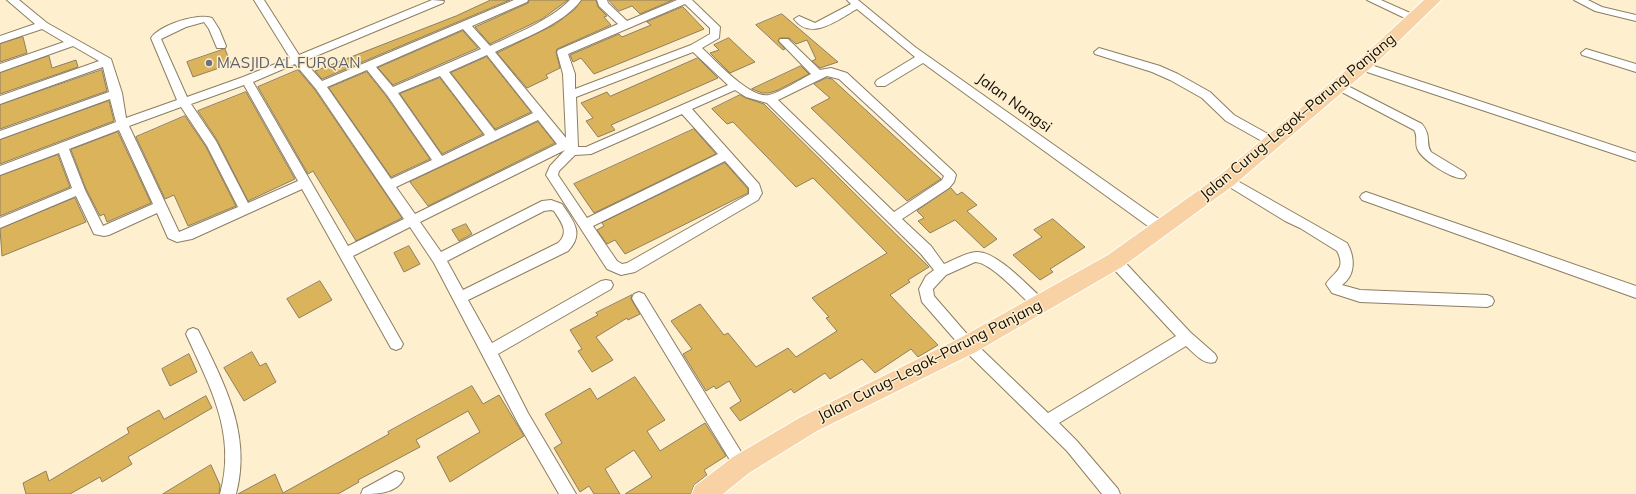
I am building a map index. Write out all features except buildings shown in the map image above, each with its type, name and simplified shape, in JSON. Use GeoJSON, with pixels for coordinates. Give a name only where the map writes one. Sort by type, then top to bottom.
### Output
{"type":"FeatureCollection","features":[{"type":"Feature","properties":{"kind":"main road","name":"Jalan Curug–Legok–Parung Panjang"},"geometry":{"type":"LineString","coordinates":[[704,494],[741,465],[809,424],[968,345],[1115,261],[1227,180],[1362,66],[1415,19],[1433,0]]}},
{"type":"Feature","properties":{"kind":"street"},"geometry":{"type":"LineString","coordinates":[[259,0],[296,60],[320,86],[439,259],[459,298],[490,352],[523,418],[568,494]]}},
{"type":"Feature","properties":{"kind":"street"},"geometry":{"type":"LineString","coordinates":[[320,86],[466,26],[523,0]]}},
{"type":"Feature","properties":{"kind":"street"},"geometry":{"type":"LineString","coordinates":[[391,92],[488,50],[556,17],[576,0]]}},
{"type":"Feature","properties":{"kind":"street"},"geometry":{"type":"LineString","coordinates":[[602,0],[603,4],[624,24]]}},
{"type":"Feature","properties":{"kind":"street"},"geometry":{"type":"LineString","coordinates":[[571,95],[695,47],[715,36],[716,30],[686,0],[624,24],[562,52],[569,74],[571,95],[569,148],[554,169],[552,175],[612,265],[620,270],[630,268],[754,197],[756,193],[754,187],[684,108]]}},
{"type":"Feature","properties":{"kind":"street"},"geometry":{"type":"LineString","coordinates":[[1372,0],[1415,19]]}},
{"type":"Feature","properties":{"kind":"street"},"geometry":{"type":"LineString","coordinates":[[1579,0],[1599,9],[1636,18]]}},
{"type":"Feature","properties":{"kind":"street"},"geometry":{"type":"LineString","coordinates":[[16,1],[43,25],[90,50],[107,62],[116,93],[122,124],[173,234],[182,237],[304,183]]}},
{"type":"Feature","properties":{"kind":"street"},"geometry":{"type":"LineString","coordinates":[[0,171],[122,124],[247,80],[439,1]]}},
{"type":"Feature","properties":{"kind":"street"},"geometry":{"type":"LineString","coordinates":[[799,19],[808,25],[817,26],[854,3]]}},
{"type":"Feature","properties":{"kind":"street","name":"Jalan Nangsi"},"geometry":{"type":"LineString","coordinates":[[854,3],[924,57],[1161,228]]}},
{"type":"Feature","properties":{"kind":"street"},"geometry":{"type":"LineString","coordinates":[[221,46],[210,22],[204,18],[195,20],[156,38],[157,44],[184,102],[212,144],[245,209]]}},
{"type":"Feature","properties":{"kind":"street"},"geometry":{"type":"LineString","coordinates":[[0,40],[43,25]]}},
{"type":"Feature","properties":{"kind":"street"},"geometry":{"type":"LineString","coordinates":[[466,26],[488,50],[569,148]]}},
{"type":"Feature","properties":{"kind":"street"},"geometry":{"type":"LineString","coordinates":[[784,41],[818,75]]}},
{"type":"Feature","properties":{"kind":"street"},"geometry":{"type":"LineString","coordinates":[[0,68],[74,42]]}},
{"type":"Feature","properties":{"kind":"street"},"geometry":{"type":"LineString","coordinates":[[695,47],[737,86],[756,98],[770,99],[818,75],[831,72],[843,76],[950,175],[948,182],[945,185],[894,218]]}},
{"type":"Feature","properties":{"kind":"street"},"geometry":{"type":"LineString","coordinates":[[1099,52],[1174,76],[1213,101],[1230,118],[1273,142]]}},
{"type":"Feature","properties":{"kind":"street"},"geometry":{"type":"LineString","coordinates":[[1586,53],[1636,68]]}},
{"type":"Feature","properties":{"kind":"street"},"geometry":{"type":"LineString","coordinates":[[881,83],[924,57]]}},
{"type":"Feature","properties":{"kind":"street"},"geometry":{"type":"LineString","coordinates":[[0,100],[107,62]]}},
{"type":"Feature","properties":{"kind":"street"},"geometry":{"type":"LineString","coordinates":[[369,66],[391,92],[439,161]]}},
{"type":"Feature","properties":{"kind":"street"},"geometry":{"type":"LineString","coordinates":[[1362,66],[1636,157]]}},
{"type":"Feature","properties":{"kind":"street"},"geometry":{"type":"LineString","coordinates":[[441,70],[492,136]]}},
{"type":"Feature","properties":{"kind":"street"},"geometry":{"type":"LineString","coordinates":[[247,80],[396,344]]}},
{"type":"Feature","properties":{"kind":"street"},"geometry":{"type":"LineString","coordinates":[[1338,85],[1418,127],[1423,134],[1423,148],[1428,155],[1460,175]]}},
{"type":"Feature","properties":{"kind":"street"},"geometry":{"type":"LineString","coordinates":[[346,253],[569,148],[587,151],[737,86]]}},
{"type":"Feature","properties":{"kind":"street"},"geometry":{"type":"LineString","coordinates":[[0,135],[116,93]]}},
{"type":"Feature","properties":{"kind":"street"},"geometry":{"type":"LineString","coordinates":[[770,99],[926,250],[941,271]]}},
{"type":"Feature","properties":{"kind":"street"},"geometry":{"type":"LineString","coordinates":[[388,186],[541,114]]}},
{"type":"Feature","properties":{"kind":"street"},"geometry":{"type":"LineString","coordinates":[[63,148],[79,190],[97,228],[101,231],[160,206]]}},
{"type":"Feature","properties":{"kind":"street"},"geometry":{"type":"LineString","coordinates":[[584,225],[725,156]]}},
{"type":"Feature","properties":{"kind":"street"},"geometry":{"type":"LineString","coordinates":[[1227,180],[1289,218],[1305,225],[1342,247],[1346,253],[1347,264],[1341,278],[1333,284],[1337,289],[1360,296],[1487,301]]}},
{"type":"Feature","properties":{"kind":"street"},"geometry":{"type":"LineString","coordinates":[[0,223],[79,190]]}},
{"type":"Feature","properties":{"kind":"street"},"geometry":{"type":"LineString","coordinates":[[1366,197],[1636,292]]}},
{"type":"Feature","properties":{"kind":"street"},"geometry":{"type":"LineString","coordinates":[[439,259],[542,206],[551,205],[558,207],[572,230],[571,238],[563,247],[459,298]]}},
{"type":"Feature","properties":{"kind":"street"},"geometry":{"type":"LineString","coordinates":[[1040,305],[994,264],[982,257],[974,257],[941,271],[931,280],[926,289],[927,298],[968,345],[1072,446],[1112,494]]}},
{"type":"Feature","properties":{"kind":"street"},"geometry":{"type":"LineString","coordinates":[[1115,261],[1184,336],[1210,358]]}},
{"type":"Feature","properties":{"kind":"street"},"geometry":{"type":"LineString","coordinates":[[490,352],[606,285]]}},
{"type":"Feature","properties":{"kind":"street"},"geometry":{"type":"LineString","coordinates":[[639,298],[741,465]]}},
{"type":"Feature","properties":{"kind":"street"},"geometry":{"type":"LineString","coordinates":[[193,334],[220,394],[228,422],[235,462],[233,481],[228,494]]}},
{"type":"Feature","properties":{"kind":"street"},"geometry":{"type":"LineString","coordinates":[[1047,422],[1181,342],[1184,336]]}},
{"type":"Feature","properties":{"kind":"street"},"geometry":{"type":"LineString","coordinates":[[370,494],[396,478]]}},
{"type":"Feature","properties":{"kind":"place","name":"MASJID AL FURQAN"},"geometry":{"type":"Point","coordinates":[209,63]}}]}
